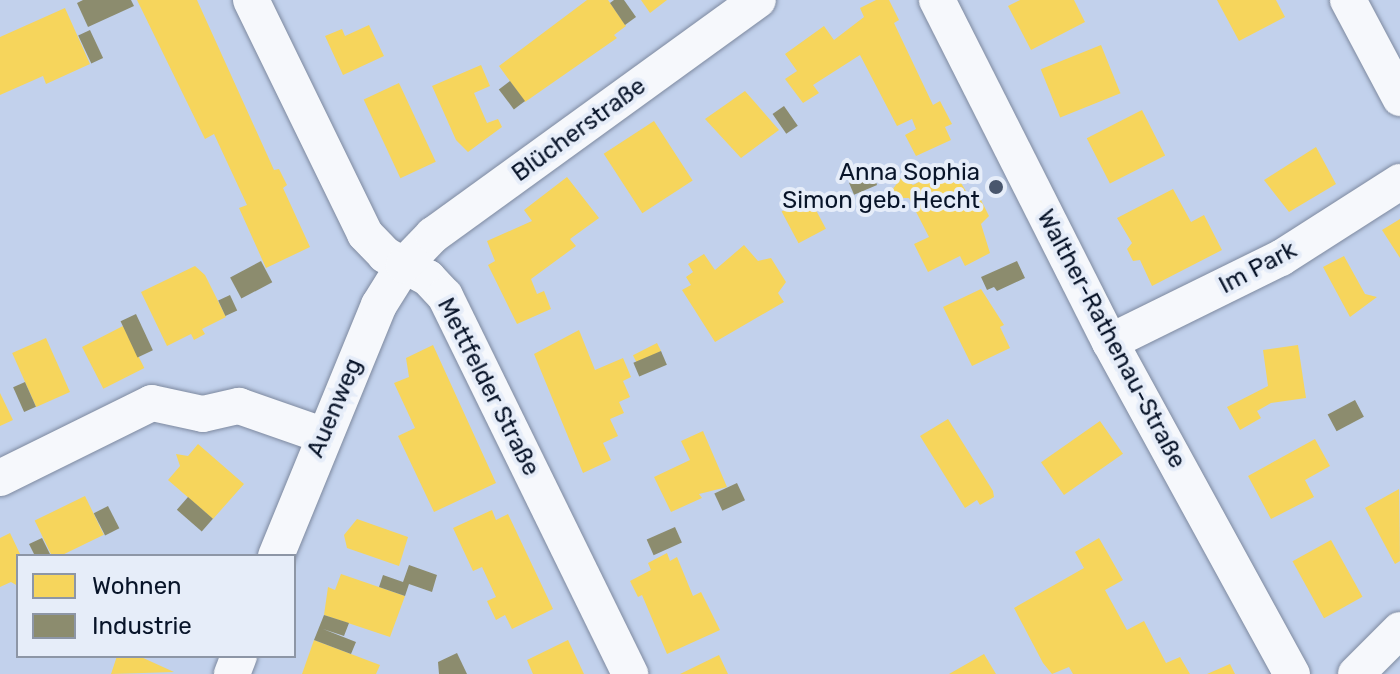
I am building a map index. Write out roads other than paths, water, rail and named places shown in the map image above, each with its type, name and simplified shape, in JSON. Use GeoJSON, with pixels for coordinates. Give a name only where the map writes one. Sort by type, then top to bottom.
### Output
{"type":"FeatureCollection","features":[{"type":"Feature","properties":{"kind":"street","name":"Mettfelder Straße"},"geometry":{"type":"LineString","coordinates":[[251,0],[365,234],[385,255],[404,265],[445,296],[630,674]]}},
{"type":"Feature","properties":{"kind":"street","name":"Blücherstraße"},"geometry":{"type":"LineString","coordinates":[[404,265],[433,235],[758,0]]}},
{"type":"Feature","properties":{"kind":"street","name":"Walther-Rathenau-Straße"},"geometry":{"type":"LineString","coordinates":[[937,0],[1110,342],[1292,674]]}},
{"type":"Feature","properties":{"kind":"street"},"geometry":{"type":"LineString","coordinates":[[1348,0],[1400,98]]}},
{"type":"Feature","properties":{"kind":"street","name":"Im Park"},"geometry":{"type":"LineString","coordinates":[[1110,342],[1281,258],[1400,182]]}},
{"type":"Feature","properties":{"kind":"street","name":"Auenweg"},"geometry":{"type":"LineString","coordinates":[[277,554],[322,435],[379,305],[404,265]]}},
{"type":"Feature","properties":{"kind":"street"},"geometry":{"type":"LineString","coordinates":[[0,478],[152,403],[203,414],[239,406],[322,435]]}},
{"type":"Feature","properties":{"kind":"street"},"geometry":{"type":"LineString","coordinates":[[1356,674],[1400,630]]}},
{"type":"Feature","properties":{"kind":"place","name":"Anna Sophia Simon geb. Hecht"},"geometry":{"type":"Point","coordinates":[996,187]}}]}
